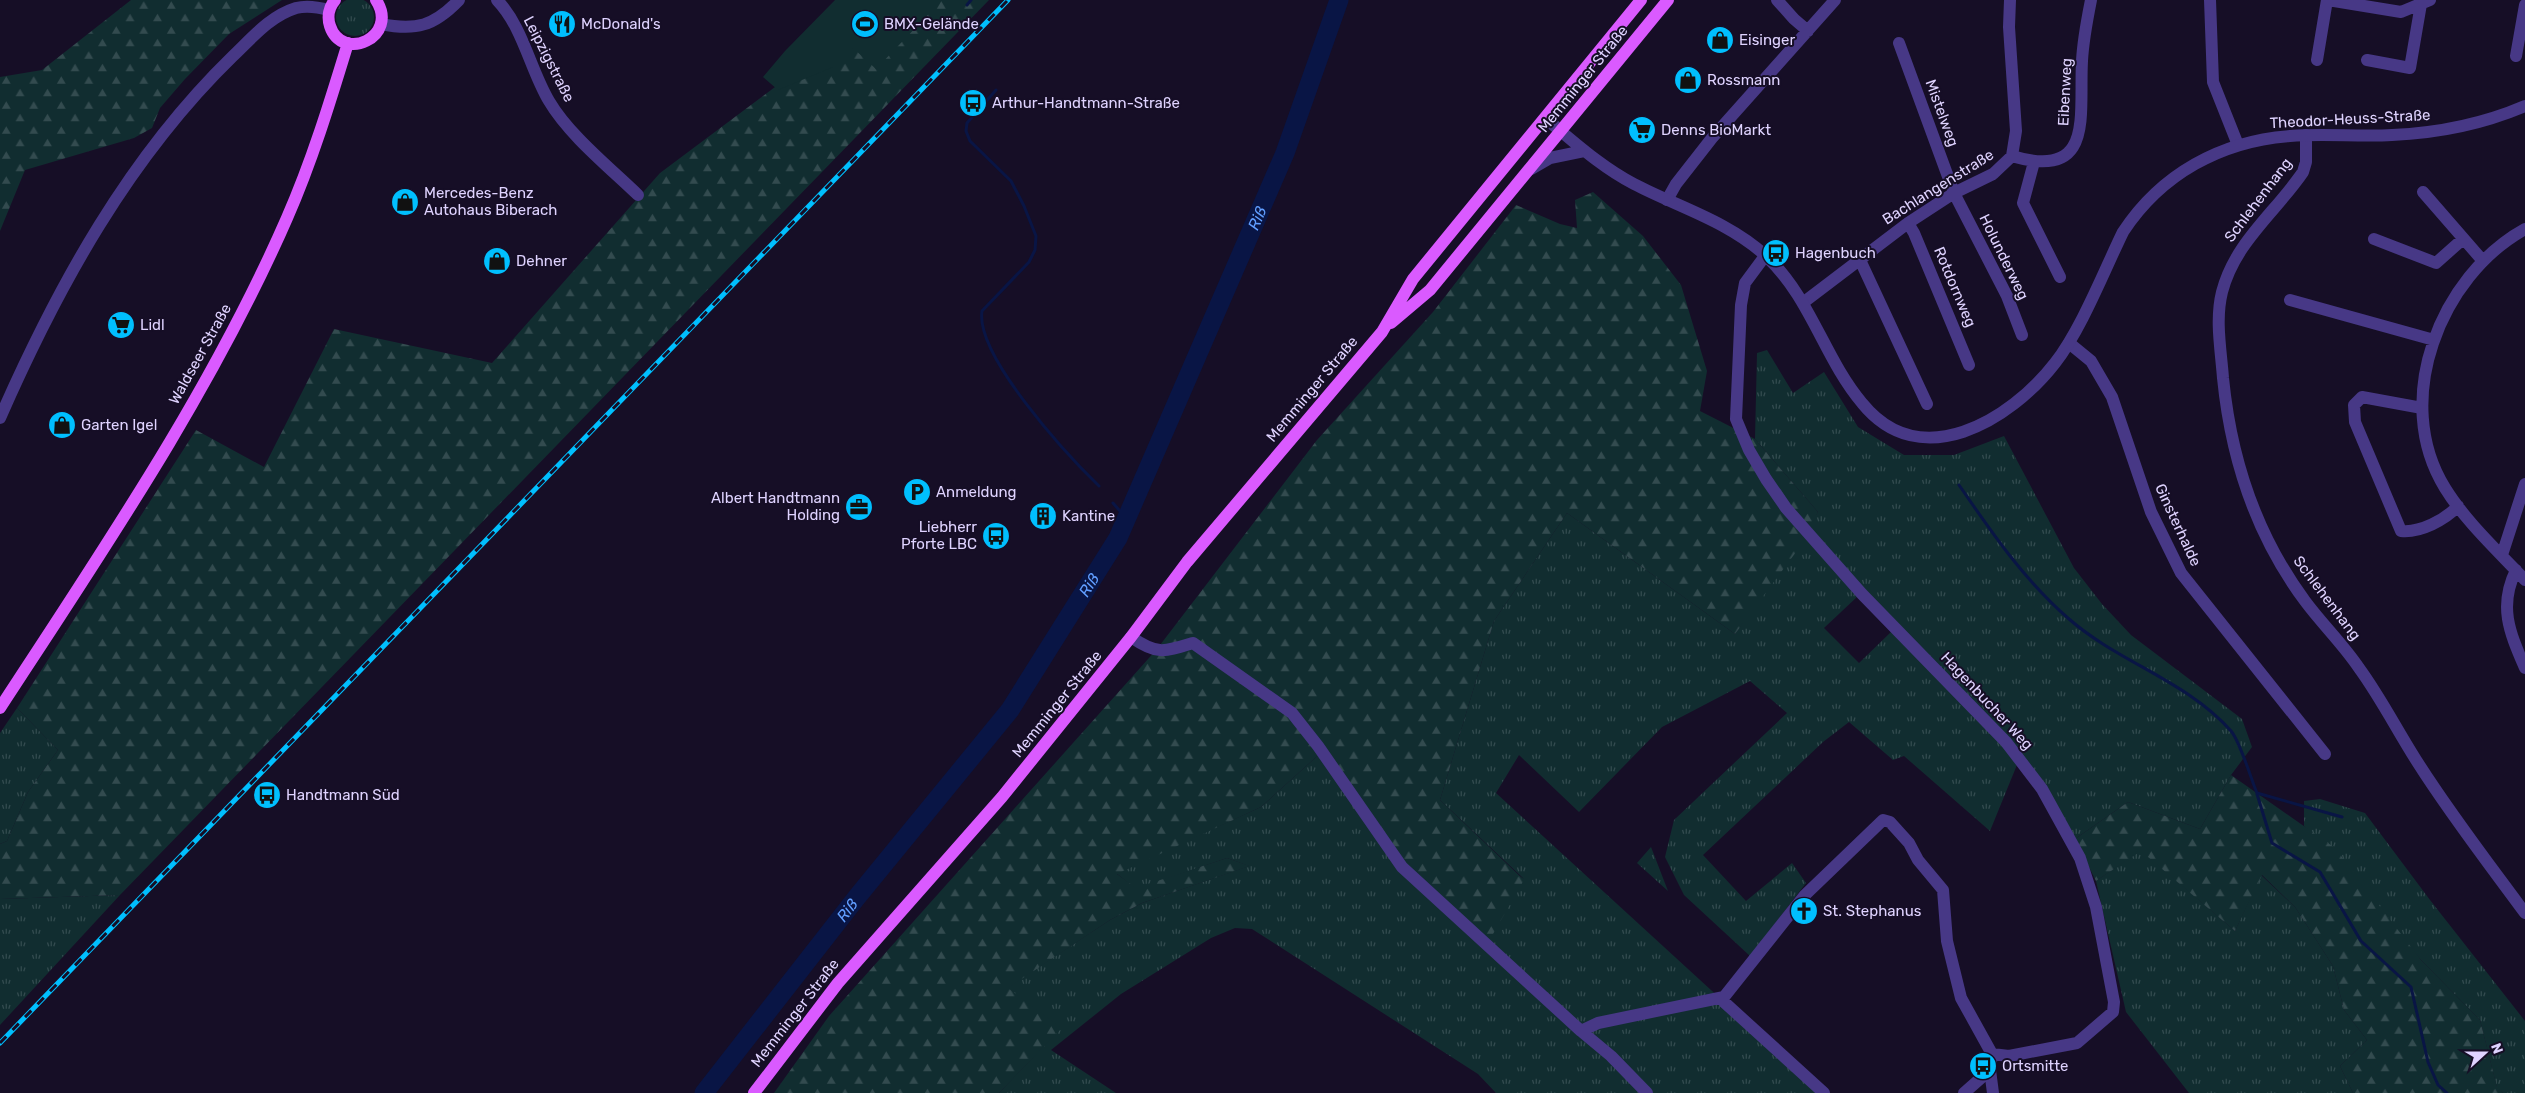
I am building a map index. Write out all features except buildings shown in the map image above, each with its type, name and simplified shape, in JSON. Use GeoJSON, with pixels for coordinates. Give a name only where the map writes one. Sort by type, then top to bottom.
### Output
{"type":"FeatureCollection","features":[{"type":"Feature","properties":{"kind":"main road"},"geometry":{"type":"LineString","coordinates":[[332,5],[328,22],[331,30],[337,37],[348,43],[362,43],[370,40],[376,34],[381,24],[380,8],[376,0]]}},
{"type":"Feature","properties":{"kind":"main road","name":"Memminger Straße"},"geometry":{"type":"LineString","coordinates":[[1382,332],[1414,279],[1641,0]]}},
{"type":"Feature","properties":{"kind":"main road","name":"Memminger Straße"},"geometry":{"type":"LineString","coordinates":[[754,1093],[838,983],[1002,797],[1132,637],[1187,562],[1382,332],[1430,290],[1668,0]]}},
{"type":"Feature","properties":{"kind":"main road","name":"Waldseer Straße"},"geometry":{"type":"LineString","coordinates":[[0,708],[97,560],[215,365],[288,217],[322,128],[348,43]]}},
{"type":"Feature","properties":{"kind":"street"},"geometry":{"type":"LineString","coordinates":[[381,24],[395,27],[421,26],[443,16],[459,0]]}},
{"type":"Feature","properties":{"kind":"street","name":"Leipzigstraße"},"geometry":{"type":"LineString","coordinates":[[497,0],[504,7],[519,34],[537,77],[560,118],[638,195]]}},
{"type":"Feature","properties":{"kind":"street"},"geometry":{"type":"LineString","coordinates":[[1777,0],[1794,20],[1808,31]]}},
{"type":"Feature","properties":{"kind":"street"},"geometry":{"type":"LineString","coordinates":[[1667,200],[1676,184],[1764,76],[1835,0]]}},
{"type":"Feature","properties":{"kind":"street","name":"Bachlangenstraße"},"geometry":{"type":"LineString","coordinates":[[1804,302],[1908,223],[1954,194],[1994,174],[2012,156],[2016,146],[2016,131],[2008,27],[2010,0]]}},
{"type":"Feature","properties":{"kind":"street","name":"Eibenweg"},"geometry":{"type":"LineString","coordinates":[[2012,156],[2034,162],[2053,161],[2067,155],[2075,144],[2080,133],[2082,62],[2091,0]]}},
{"type":"Feature","properties":{"kind":"street"},"geometry":{"type":"LineString","coordinates":[[2210,0],[2214,82],[2238,145]]}},
{"type":"Feature","properties":{"kind":"street"},"geometry":{"type":"LineString","coordinates":[[2317,60],[2328,0],[2401,12],[2425,2]]}},
{"type":"Feature","properties":{"kind":"street"},"geometry":{"type":"LineString","coordinates":[[2367,60],[2410,68],[2425,2]]}},
{"type":"Feature","properties":{"kind":"street"},"geometry":{"type":"LineString","coordinates":[[0,418],[27,358],[65,282],[166,129],[214,74],[264,26],[282,13],[298,8],[332,5]]}},
{"type":"Feature","properties":{"kind":"street"},"geometry":{"type":"LineString","coordinates":[[2516,56],[2525,5]]}},
{"type":"Feature","properties":{"kind":"street","name":"Mistelweg"},"geometry":{"type":"LineString","coordinates":[[1899,43],[1954,194]]}},
{"type":"Feature","properties":{"kind":"street","name":"Theodor-Heuss-Straße"},"geometry":{"type":"LineString","coordinates":[[1545,118],[1584,151],[1626,179],[1724,226],[1765,256],[1804,302],[1846,381],[1863,405],[1887,426],[1910,437],[1927,439],[1972,429],[1996,416],[2042,380],[2069,343],[2123,232],[2134,215],[2156,191],[2190,166],[2215,153],[2238,145],[2273,138],[2306,135],[2390,135],[2447,129],[2483,121],[2525,106]]}},
{"type":"Feature","properties":{"kind":"street","name":"Schlehenhang"},"geometry":{"type":"LineString","coordinates":[[2306,135],[2306,162],[2303,172],[2254,231],[2241,250],[2234,261],[2222,294],[2219,318],[2223,372],[2230,432],[2239,468],[2249,500],[2280,564],[2305,600],[2359,667],[2418,764],[2525,914]]}},
{"type":"Feature","properties":{"kind":"street"},"geometry":{"type":"LineString","coordinates":[[1531,169],[1550,158],[1584,151]]}},
{"type":"Feature","properties":{"kind":"street"},"geometry":{"type":"LineString","coordinates":[[2034,162],[2023,203],[2060,277]]}},
{"type":"Feature","properties":{"kind":"street"},"geometry":{"type":"LineString","coordinates":[[2424,192],[2483,262]]}},
{"type":"Feature","properties":{"kind":"street","name":"Holunderweg"},"geometry":{"type":"LineString","coordinates":[[1954,194],[2007,296],[2022,336]]}},
{"type":"Feature","properties":{"kind":"street","name":"Rotdornweg"},"geometry":{"type":"LineString","coordinates":[[1908,223],[1914,233],[1969,366]]}},
{"type":"Feature","properties":{"kind":"street"},"geometry":{"type":"LineString","coordinates":[[2525,229],[2497,247],[2454,298],[2434,340],[2424,388],[2422,408],[2424,432],[2433,462],[2444,487],[2458,506],[2525,580]]}},
{"type":"Feature","properties":{"kind":"street"},"geometry":{"type":"LineString","coordinates":[[2374,239],[2436,263],[2463,239]]}},
{"type":"Feature","properties":{"kind":"street","name":"Hagenbucher Weg"},"geometry":{"type":"LineString","coordinates":[[1765,256],[1744,282],[1741,305],[1736,419],[1749,450],[1786,508],[1862,594],[2006,742],[2042,789],[2080,858],[2096,907],[2114,1002],[2113,1012],[2077,1043],[2009,1056],[1992,1054]]}},
{"type":"Feature","properties":{"kind":"street"},"geometry":{"type":"LineString","coordinates":[[1860,260],[1927,404]]}},
{"type":"Feature","properties":{"kind":"street"},"geometry":{"type":"LineString","coordinates":[[2290,300],[2434,340]]}},
{"type":"Feature","properties":{"kind":"street","name":"Ginsterhalde"},"geometry":{"type":"LineString","coordinates":[[2069,343],[2090,360],[2112,397],[2151,512],[2181,573],[2325,754]]}},
{"type":"Feature","properties":{"kind":"street"},"geometry":{"type":"LineString","coordinates":[[2422,408],[2362,397],[2354,405],[2354,422],[2401,530],[2415,531],[2450,515],[2458,506]]}},
{"type":"Feature","properties":{"kind":"street"},"geometry":{"type":"LineString","coordinates":[[2502,554],[2525,484]]}},
{"type":"Feature","properties":{"kind":"street"},"geometry":{"type":"LineString","coordinates":[[2516,570],[2509,584],[2507,625],[2525,668]]}},
{"type":"Feature","properties":{"kind":"street"},"geometry":{"type":"LineString","coordinates":[[1132,637],[1153,650],[1166,652],[1193,643],[1292,713],[1318,746],[1402,867],[1580,1031],[1611,1056],[1647,1093]]}},
{"type":"Feature","properties":{"kind":"street"},"geometry":{"type":"LineString","coordinates":[[1580,1031],[1598,1024],[1724,997],[1804,896],[1879,821],[1887,820],[1909,843],[1918,860],[1944,890],[1947,941],[1961,998],[1992,1054],[1990,1070],[1993,1093]]}},
{"type":"Feature","properties":{"kind":"street"},"geometry":{"type":"LineString","coordinates":[[1724,997],[1724,1002],[1824,1093]]}},
{"type":"Feature","properties":{"kind":"street"},"geometry":{"type":"LineString","coordinates":[[1964,1093],[1990,1070]]}},
{"type":"Feature","properties":{"kind":"green space"},"geometry":{"type":"Polygon","coordinates":[[[355,-2],[368,4],[374,17],[368,30],[355,36],[342,30],[336,17],[342,4],[355,-2]]]}},
{"type":"Feature","properties":{"kind":"green space"},"geometry":{"type":"Polygon","coordinates":[[[131,0],[282,0],[229,34],[160,108],[152,128],[134,138],[25,170],[0,231],[0,77],[42,70],[131,0]]]}},
{"type":"Feature","properties":{"kind":"green space","name":"BMX-Gelände"},"geometry":{"type":"Polygon","coordinates":[[[835,0],[942,0],[876,69],[853,48],[833,67],[778,90],[763,77],[785,51],[835,0]]]}},
{"type":"Feature","properties":{"kind":"green space"},"geometry":{"type":"Polygon","coordinates":[[[919,0],[989,0],[120,895],[0,899],[0,844],[7,841],[28,792],[58,750],[17,708],[196,430],[264,467],[334,329],[492,363],[660,173],[815,57],[919,0]]]}},
{"type":"Feature","properties":{"kind":"green space"},"geometry":{"type":"Polygon","coordinates":[[[1593,192],[1643,236],[1681,285],[1707,371],[1700,411],[1755,439],[1818,512],[1799,548],[1735,634],[1567,513],[1494,621],[1440,800],[1524,880],[1489,941],[1408,865],[1325,749],[1261,807],[1117,874],[1136,888],[1227,858],[1250,866],[1142,903],[1110,920],[1008,988],[1062,1028],[999,1093],[774,1093],[829,1016],[1157,649],[1317,440],[1433,312],[1516,205],[1560,224],[1577,228],[1575,200],[1593,192]]]}},
{"type":"Feature","properties":{"kind":"green space"},"geometry":{"type":"Polygon","coordinates":[[[1767,350],[1793,393],[1824,372],[1858,427],[1904,455],[1954,455],[2004,436],[2074,568],[2102,604],[2131,635],[2242,719],[2252,747],[2231,775],[2200,829],[2128,802],[2075,839],[2021,755],[1990,831],[1904,756],[1893,760],[1849,722],[1823,742],[1703,855],[1746,901],[1792,863],[1806,883],[1750,956],[1684,895],[1665,857],[1674,820],[1787,713],[1750,681],[1662,727],[1579,812],[1519,755],[1496,793],[1819,1089],[1815,1093],[1496,1093],[1478,1074],[1252,929],[1235,928],[1211,938],[1121,994],[1051,1050],[1116,1093],[999,1093],[1061,1028],[1007,988],[1110,920],[1142,903],[1249,866],[1227,858],[1136,889],[1116,873],[1261,807],[1325,749],[1524,879],[1440,800],[1494,621],[1567,513],[1735,634],[1818,512],[1755,439],[1757,353],[1767,350]],[[1858,596],[1824,628],[1859,663],[1891,632],[1858,596]]]}},
{"type":"Feature","properties":{"kind":"green space"},"geometry":{"type":"Polygon","coordinates":[[[17,708],[58,750],[28,792],[7,841],[0,844],[0,733],[17,708]]]}},
{"type":"Feature","properties":{"kind":"green space"},"geometry":{"type":"Polygon","coordinates":[[[2231,775],[2335,848],[2421,960],[2480,1020],[2497,1087],[2503,1093],[2353,1093],[2340,1066],[2367,1040],[2344,1010],[2333,966],[2295,907],[2262,875],[2235,931],[2141,851],[2096,881],[2075,839],[2128,802],[2200,829],[2231,775]]]}},
{"type":"Feature","properties":{"kind":"green space"},"geometry":{"type":"Polygon","coordinates":[[[2320,799],[2365,813],[2430,900],[2525,1021],[2525,1093],[2503,1093],[2497,1088],[2480,1020],[2421,960],[2304,826],[2304,801],[2320,799]]]}},
{"type":"Feature","properties":{"kind":"green space"},"geometry":{"type":"Polygon","coordinates":[[[1651,847],[1668,891],[1637,863],[1651,847]]]}},
{"type":"Feature","properties":{"kind":"green space"},"geometry":{"type":"Polygon","coordinates":[[[2141,850],[2235,931],[2261,875],[2295,907],[2333,966],[2344,1010],[2367,1040],[2340,1066],[2353,1093],[2189,1093],[2126,1012],[2096,881],[2141,850]]]}},
{"type":"Feature","properties":{"kind":"green space"},"geometry":{"type":"Polygon","coordinates":[[[120,895],[0,1025],[0,899],[120,895]]]}},
{"type":"Feature","properties":{"kind":"waterway"},"geometry":{"type":"LineString","coordinates":[[967,5],[971,0]]}},
{"type":"Feature","properties":{"kind":"waterway","name":"Riß"},"geometry":{"type":"LineString","coordinates":[[704,1093],[857,897],[1010,710],[1118,538],[1285,153],[1339,0]]}},
{"type":"Feature","properties":{"kind":"waterway"},"geometry":{"type":"LineString","coordinates":[[996,90],[967,123],[966,131],[970,141],[1011,181],[1036,236],[1035,250],[1029,262],[982,311],[984,330],[993,353],[1026,403],[1066,452],[1099,486]]}},
{"type":"Feature","properties":{"kind":"waterway"},"geometry":{"type":"LineString","coordinates":[[1959,485],[2024,573],[2069,619],[2109,648],[2194,698],[2231,731],[2242,751],[2257,793],[2342,817]]}},
{"type":"Feature","properties":{"kind":"waterway"},"geometry":{"type":"LineString","coordinates":[[1113,503],[1126,518]]}},
{"type":"Feature","properties":{"kind":"waterway"},"geometry":{"type":"LineString","coordinates":[[2257,794],[2272,843],[2320,872],[2361,941],[2411,987],[2428,1062],[2438,1085],[2447,1093]]}},
{"type":"Feature","properties":{"kind":"railway"},"geometry":{"type":"LineString","coordinates":[[0,1043],[1008,0]]}},
{"type":"Feature","properties":{"kind":"place","name":"McDonald's"},"geometry":{"type":"Point","coordinates":[562,24]}},
{"type":"Feature","properties":{"kind":"place","name":"BMX-Gelände"},"geometry":{"type":"Point","coordinates":[865,24]}},
{"type":"Feature","properties":{"kind":"place","name":"Eisinger"},"geometry":{"type":"Point","coordinates":[1720,40]}},
{"type":"Feature","properties":{"kind":"place","name":"Rossmann"},"geometry":{"type":"Point","coordinates":[1688,80]}},
{"type":"Feature","properties":{"kind":"place","name":"Arthur-Handtmann-Straße"},"geometry":{"type":"Point","coordinates":[973,103]}},
{"type":"Feature","properties":{"kind":"place","name":"Denns BioMarkt"},"geometry":{"type":"Point","coordinates":[1642,130]}},
{"type":"Feature","properties":{"kind":"place","name":"Mercedes-Benz Autohaus Biberach"},"geometry":{"type":"Point","coordinates":[405,202]}},
{"type":"Feature","properties":{"kind":"place","name":"Hagenbuch"},"geometry":{"type":"Point","coordinates":[1776,253]}},
{"type":"Feature","properties":{"kind":"place","name":"Dehner"},"geometry":{"type":"Point","coordinates":[497,261]}},
{"type":"Feature","properties":{"kind":"place","name":"Lidl"},"geometry":{"type":"Point","coordinates":[121,325]}},
{"type":"Feature","properties":{"kind":"place","name":"Garten Igel"},"geometry":{"type":"Point","coordinates":[62,425]}},
{"type":"Feature","properties":{"kind":"place","name":"Anmeldung"},"geometry":{"type":"Point","coordinates":[917,492]}},
{"type":"Feature","properties":{"kind":"place","name":"Albert Handtmann Holding"},"geometry":{"type":"Point","coordinates":[859,507]}},
{"type":"Feature","properties":{"kind":"place","name":"Kantine"},"geometry":{"type":"Point","coordinates":[1043,516]}},
{"type":"Feature","properties":{"kind":"place","name":"Liebherr Pforte LBC"},"geometry":{"type":"Point","coordinates":[996,536]}},
{"type":"Feature","properties":{"kind":"place","name":"Handtmann Süd"},"geometry":{"type":"Point","coordinates":[267,795]}},
{"type":"Feature","properties":{"kind":"place","name":"St. Stephanus"},"geometry":{"type":"Point","coordinates":[1804,911]}},
{"type":"Feature","properties":{"kind":"place","name":"Ortsmitte"},"geometry":{"type":"Point","coordinates":[1983,1066]}}]}
